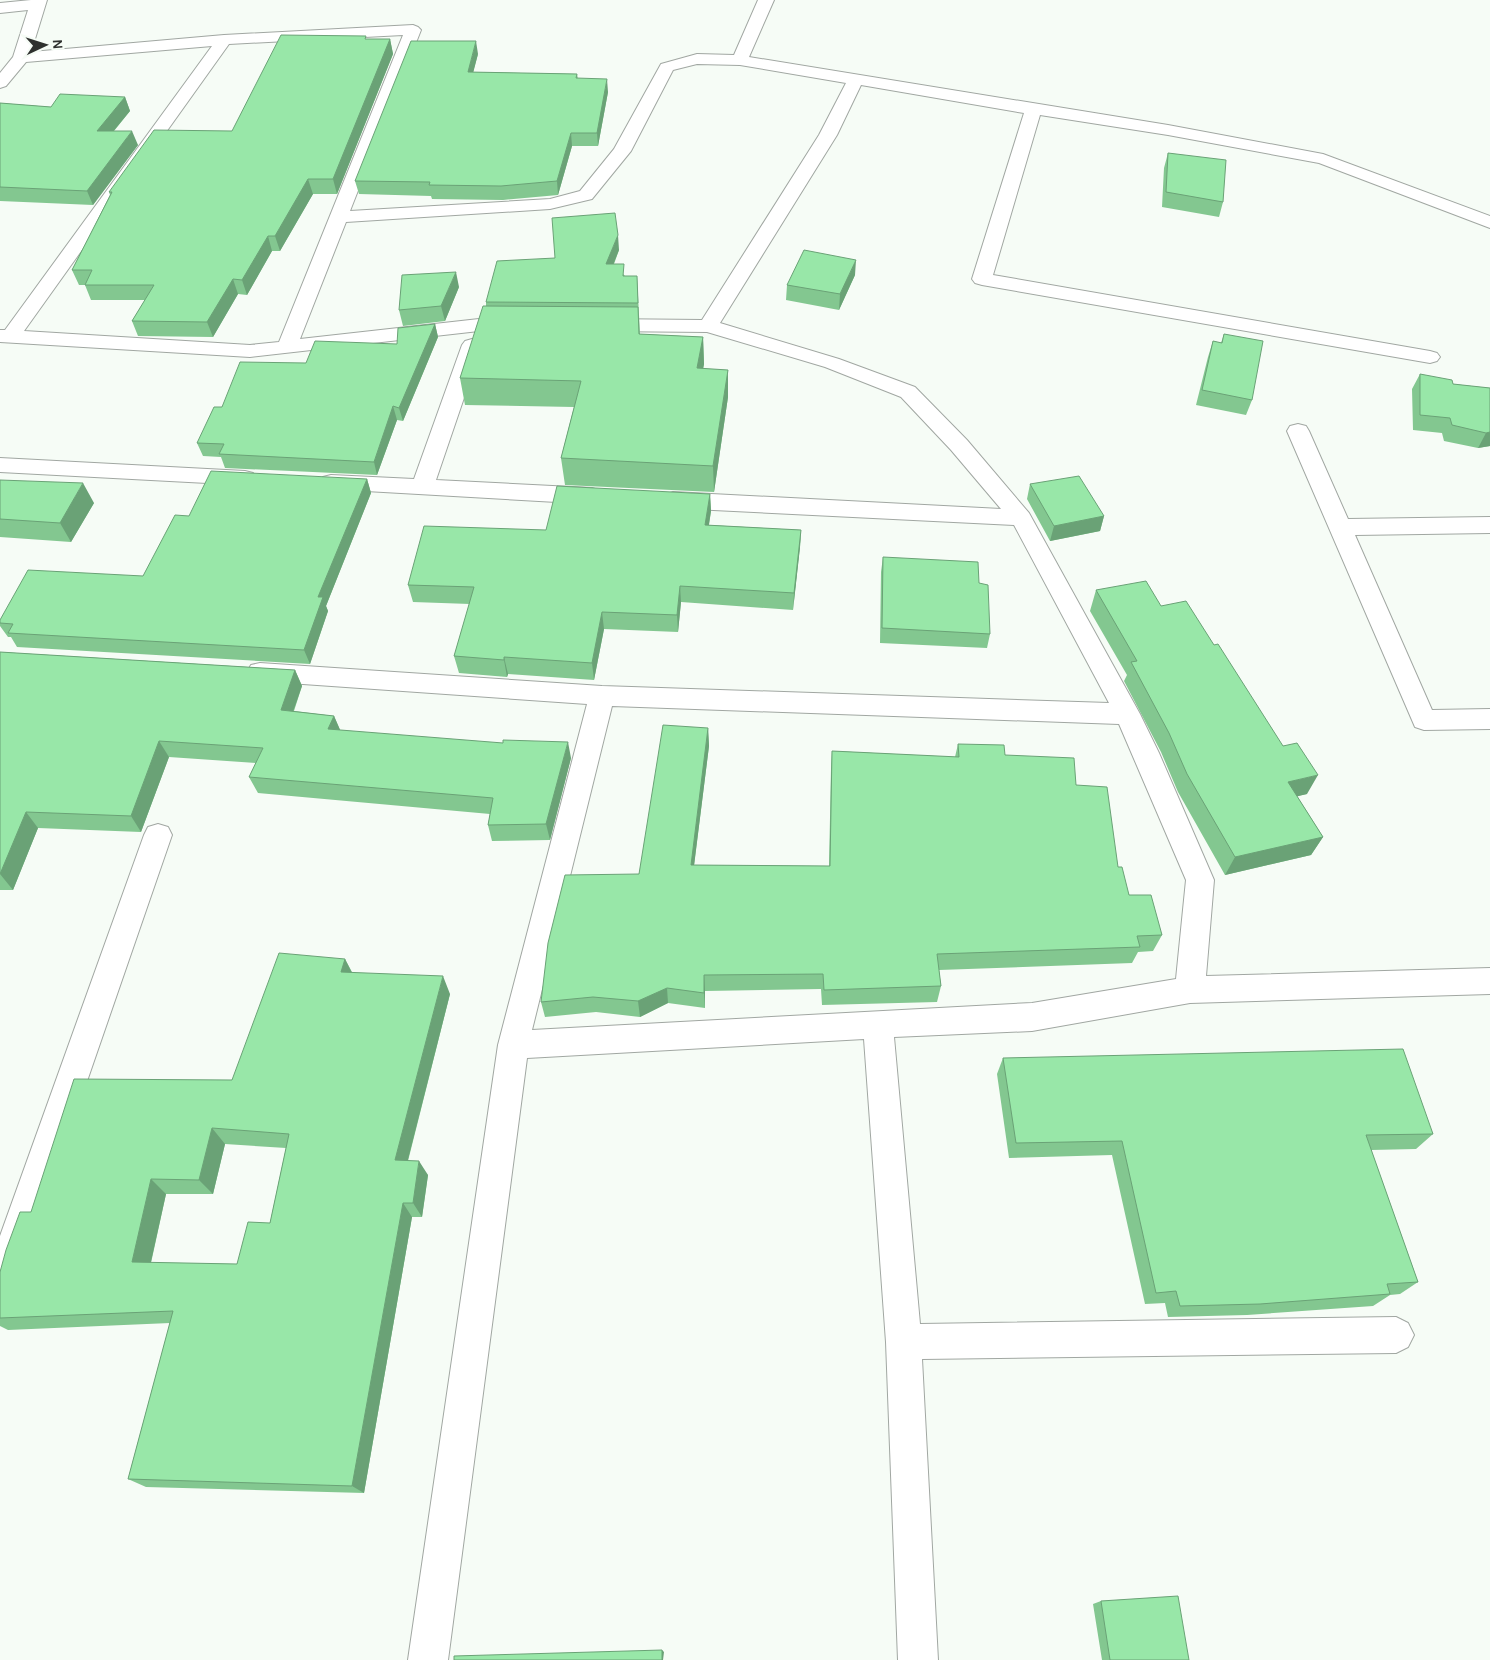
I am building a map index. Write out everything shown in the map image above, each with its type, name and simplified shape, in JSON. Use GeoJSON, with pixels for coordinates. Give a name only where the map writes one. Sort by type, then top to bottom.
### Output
{"type":"FeatureCollection","features":[{"type":"Feature","properties":{"kind":"street"},"geometry":{"type":"LineString","coordinates":[[740,60],[766,0]]}},
{"type":"Feature","properties":{"kind":"street"},"geometry":{"type":"LineString","coordinates":[[0,8],[38,3],[21,58],[0,83]]}},
{"type":"Feature","properties":{"kind":"street"},"geometry":{"type":"LineString","coordinates":[[21,58],[224,40],[413,30],[287,347]]}},
{"type":"Feature","properties":{"kind":"street"},"geometry":{"type":"LineString","coordinates":[[6,336],[224,40]]}},
{"type":"Feature","properties":{"kind":"street"},"geometry":{"type":"LineString","coordinates":[[339,217],[550,204],[586,195],[622,150],[667,67],[697,59],[740,60],[856,78],[1033,110],[1168,130],[1323,159],[1490,222]]}},
{"type":"Feature","properties":{"kind":"street"},"geometry":{"type":"LineString","coordinates":[[708,326],[828,135],[856,78]]}},
{"type":"Feature","properties":{"kind":"street"},"geometry":{"type":"LineString","coordinates":[[1033,110],[982,279],[1430,356]]}},
{"type":"Feature","properties":{"kind":"street"},"geometry":{"type":"LineString","coordinates":[[6,336],[250,351],[479,325],[539,325]]}},
{"type":"Feature","properties":{"kind":"street"},"geometry":{"type":"LineString","coordinates":[[422,487],[479,325]]}},
{"type":"Feature","properties":{"kind":"street"},"geometry":{"type":"LineString","coordinates":[[579,325],[708,326],[832,363],[908,392],[959,445],[1021,518],[1128,714],[1200,880],[1190,990]]}},
{"type":"Feature","properties":{"kind":"street"},"geometry":{"type":"LineString","coordinates":[[1298,431],[1424,720],[1490,719]]}},
{"type":"Feature","properties":{"kind":"street"},"geometry":{"type":"LineString","coordinates":[[0,465],[265,479]]}},
{"type":"Feature","properties":{"kind":"street"},"geometry":{"type":"LineString","coordinates":[[314,481],[612,497]]}},
{"type":"Feature","properties":{"kind":"street"},"geometry":{"type":"LineString","coordinates":[[651,499],[1021,518]]}},
{"type":"Feature","properties":{"kind":"street"},"geometry":{"type":"LineString","coordinates":[[1340,527],[1490,526]]}},
{"type":"Feature","properties":{"kind":"street"},"geometry":{"type":"LineString","coordinates":[[239,671],[438,683],[602,696],[1128,714]]}},
{"type":"Feature","properties":{"kind":"street"},"geometry":{"type":"LineString","coordinates":[[428,1660],[513,1045],[602,696]]}},
{"type":"Feature","properties":{"kind":"street"},"geometry":{"type":"LineString","coordinates":[[0,1284],[158,835]]}},
{"type":"Feature","properties":{"kind":"street"},"geometry":{"type":"LineString","coordinates":[[513,1045],[1032,1017],[1190,990],[1490,981]]}},
{"type":"Feature","properties":{"kind":"street"},"geometry":{"type":"LineString","coordinates":[[878,1024],[904,1342],[918,1660]]}},
{"type":"Feature","properties":{"kind":"street"},"geometry":{"type":"LineString","coordinates":[[904,1342],[1396,1335]]}},
{"type":"Feature","properties":{"kind":"building"},"geometry":{"type":"Polygon","coordinates":[[[281,35],[366,36],[365,39],[390,39],[333,179],[308,179],[275,236],[268,236],[242,280],[233,279],[207,322],[132,321],[154,285],[85,285],[92,270],[72,270],[112,192],[109,192],[154,130],[232,131],[281,35]]]}},
{"type":"Feature","properties":{"kind":"building"},"geometry":{"type":"Polygon","coordinates":[[[411,41],[476,41],[468,72],[577,74],[576,78],[607,79],[597,133],[571,133],[557,181],[501,186],[429,185],[430,182],[355,181],[411,41]]]}},
{"type":"Feature","properties":{"kind":"building"},"geometry":{"type":"Polygon","coordinates":[[[60,94],[125,97],[97,131],[132,131],[87,191],[0,187],[0,103],[51,107],[60,94]]]}},
{"type":"Feature","properties":{"kind":"building"},"geometry":{"type":"Polygon","coordinates":[[[1168,153],[1226,160],[1223,202],[1166,192],[1168,153]]]}},
{"type":"Feature","properties":{"kind":"building"},"geometry":{"type":"Polygon","coordinates":[[[615,213],[618,235],[606,264],[624,264],[623,276],[637,276],[638,303],[486,302],[497,261],[555,258],[552,218],[615,213]]]}},
{"type":"Feature","properties":{"kind":"building"},"geometry":{"type":"Polygon","coordinates":[[[804,250],[856,260],[840,294],[787,285],[804,250]]]}},
{"type":"Feature","properties":{"kind":"building"},"geometry":{"type":"Polygon","coordinates":[[[456,272],[441,306],[399,310],[402,275],[456,272]]]}},
{"type":"Feature","properties":{"kind":"building"},"geometry":{"type":"Polygon","coordinates":[[[483,306],[638,307],[639,334],[703,337],[697,368],[728,370],[713,466],[561,458],[581,381],[460,378],[483,306]]]}},
{"type":"Feature","properties":{"kind":"building"},"geometry":{"type":"Polygon","coordinates":[[[435,324],[399,408],[393,406],[374,462],[219,454],[224,444],[197,443],[214,407],[222,407],[240,362],[306,363],[315,341],[397,344],[398,328],[435,324]]]}},
{"type":"Feature","properties":{"kind":"building"},"geometry":{"type":"Polygon","coordinates":[[[1224,334],[1263,341],[1252,400],[1202,390],[1213,341],[1222,343],[1224,334]]]}},
{"type":"Feature","properties":{"kind":"building"},"geometry":{"type":"Polygon","coordinates":[[[1420,374],[1452,380],[1453,384],[1490,388],[1490,432],[1486,433],[1452,425],[1450,418],[1420,415],[1420,374]]]}},
{"type":"Feature","properties":{"kind":"building"},"geometry":{"type":"Polygon","coordinates":[[[211,471],[367,479],[318,597],[323,597],[304,650],[8,633],[13,624],[0,623],[28,570],[143,576],[175,515],[189,516],[211,471]]]}},
{"type":"Feature","properties":{"kind":"building"},"geometry":{"type":"Polygon","coordinates":[[[1079,476],[1104,516],[1054,526],[1030,484],[1079,476]]]}},
{"type":"Feature","properties":{"kind":"building"},"geometry":{"type":"Polygon","coordinates":[[[0,480],[83,483],[60,523],[0,519],[0,480]]]}},
{"type":"Feature","properties":{"kind":"building"},"geometry":{"type":"Polygon","coordinates":[[[557,486],[710,494],[705,525],[801,530],[794,593],[680,586],[677,615],[602,612],[592,663],[504,657],[504,660],[454,656],[474,587],[408,585],[424,526],[546,530],[557,486]]]}},
{"type":"Feature","properties":{"kind":"building"},"geometry":{"type":"Polygon","coordinates":[[[883,557],[978,562],[979,583],[988,585],[990,634],[882,628],[883,557]]]}},
{"type":"Feature","properties":{"kind":"building"},"geometry":{"type":"Polygon","coordinates":[[[1146,581],[1161,606],[1186,601],[1214,645],[1218,644],[1283,746],[1297,743],[1318,775],[1288,782],[1323,837],[1235,857],[1187,774],[1169,733],[1131,662],[1137,661],[1096,590],[1146,581]]]}},
{"type":"Feature","properties":{"kind":"building"},"geometry":{"type":"Polygon","coordinates":[[[0,652],[295,670],[281,710],[334,716],[328,729],[503,743],[503,740],[568,742],[546,824],[488,825],[493,798],[249,777],[263,748],[159,741],[131,816],[26,812],[0,874],[0,652]]]}},
{"type":"Feature","properties":{"kind":"building"},"geometry":{"type":"Polygon","coordinates":[[[663,725],[708,728],[691,865],[830,866],[832,751],[959,757],[958,744],[1004,745],[1005,755],[1074,758],[1076,785],[1107,787],[1118,867],[1122,867],[1129,895],[1151,895],[1162,935],[1137,936],[1140,947],[937,954],[941,986],[824,990],[823,974],[704,975],[704,993],[667,988],[638,1001],[593,997],[541,1002],[548,943],[565,875],[639,874],[663,725]]]}},
{"type":"Feature","properties":{"kind":"building"},"geometry":{"type":"Polygon","coordinates":[[[279,953],[345,959],[341,972],[443,976],[395,1160],[419,1161],[413,1203],[403,1203],[352,1486],[128,1479],[173,1311],[0,1318],[0,1272],[6,1250],[20,1212],[31,1212],[74,1079],[232,1080],[279,953]],[[212,1128],[199,1180],[151,1179],[132,1262],[237,1264],[248,1222],[270,1223],[289,1134],[212,1128]]]}},
{"type":"Feature","properties":{"kind":"building"},"geometry":{"type":"Polygon","coordinates":[[[1403,1049],[1433,1134],[1366,1135],[1418,1282],[1387,1284],[1390,1294],[1260,1304],[1180,1306],[1176,1291],[1156,1293],[1122,1141],[1016,1143],[1003,1058],[1403,1049]]]}},
{"type":"Feature","properties":{"kind":"building"},"geometry":{"type":"Polygon","coordinates":[[[1178,1596],[1189,1660],[1110,1660],[1101,1601],[1178,1596]]]}},
{"type":"Feature","properties":{"kind":"building"},"geometry":{"type":"Polygon","coordinates":[[[662,1650],[662,1660],[454,1660],[454,1656],[662,1650]]]}}]}
